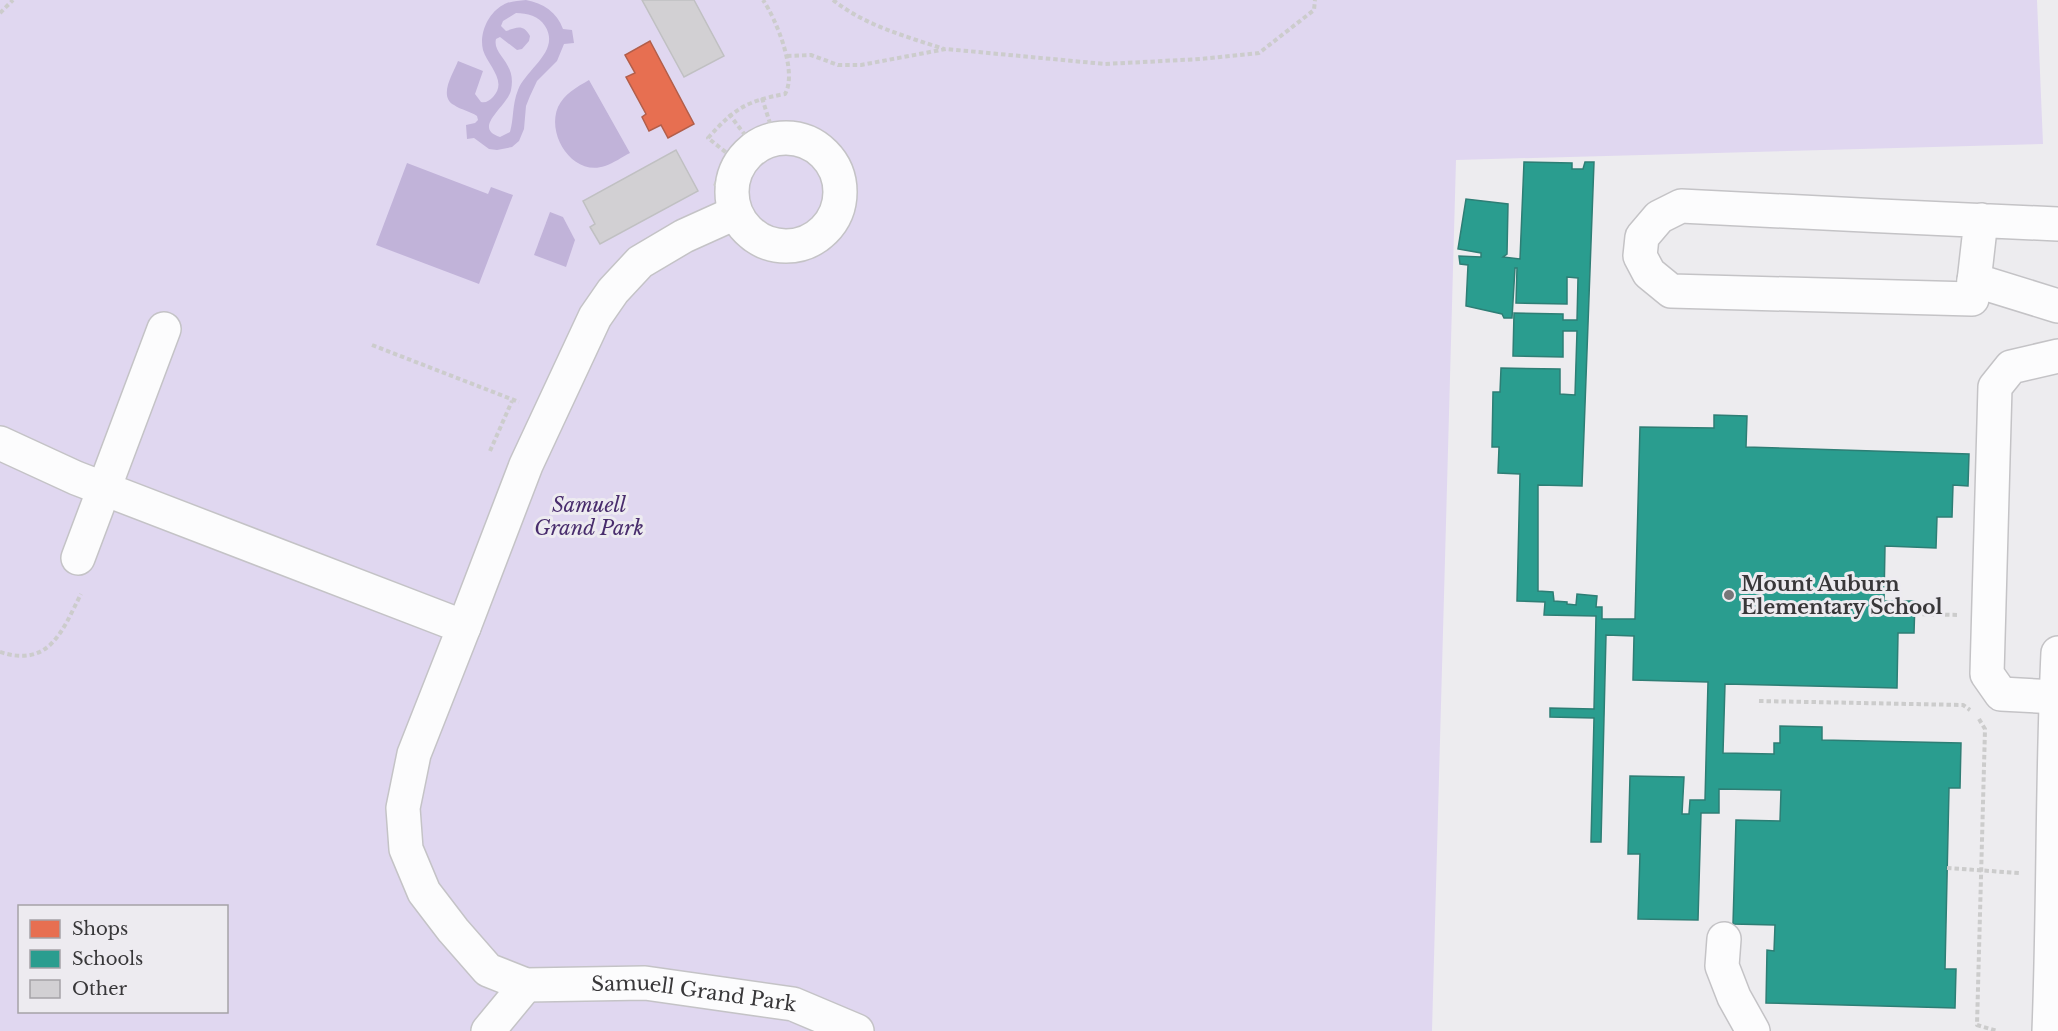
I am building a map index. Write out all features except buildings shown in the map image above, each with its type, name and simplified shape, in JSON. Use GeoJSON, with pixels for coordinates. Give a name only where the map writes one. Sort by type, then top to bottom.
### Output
{"type":"FeatureCollection","features":[{"type":"Feature","properties":{"kind":"street"},"geometry":{"type":"LineString","coordinates":[[795,139],[812,144],[826,155],[836,170],[840,187],[839,205],[832,222],[820,235],[804,243],[786,246],[769,244],[753,236],[735,213],[732,195],[736,172],[745,156],[765,143],[795,139]]}},
{"type":"Feature","properties":{"kind":"street"},"geometry":{"type":"LineString","coordinates":[[1981,220],[1972,299],[1671,291],[1650,273],[1640,256],[1642,237],[1659,217],[1682,206],[1981,220],[2058,224]]}},
{"type":"Feature","properties":{"kind":"street","name":"Samuell Grand Park"},"geometry":{"type":"LineString","coordinates":[[735,213],[684,236],[640,262],[613,291],[595,318],[526,465],[414,754],[403,808],[406,849],[424,892],[488,970],[526,985],[645,983],[792,1004],[857,1031]]}},
{"type":"Feature","properties":{"kind":"street"},"geometry":{"type":"LineString","coordinates":[[1974,280],[2058,306]]}},
{"type":"Feature","properties":{"kind":"street"},"geometry":{"type":"LineString","coordinates":[[78,558],[164,329]]}},
{"type":"Feature","properties":{"kind":"street"},"geometry":{"type":"LineString","coordinates":[[2056,697],[2001,694],[1987,674],[1995,387],[2011,367],[2058,356]]}},
{"type":"Feature","properties":{"kind":"street"},"geometry":{"type":"LineString","coordinates":[[0,443],[104,489],[464,627]]}},
{"type":"Feature","properties":{"kind":"street"},"geometry":{"type":"LineString","coordinates":[[2049,1031],[2052,959],[2052,812],[2058,653]]}},
{"type":"Feature","properties":{"kind":"street"},"geometry":{"type":"LineString","coordinates":[[1724,939],[1722,966],[1734,997],[1753,1031]]}},
{"type":"Feature","properties":{"kind":"street"},"geometry":{"type":"LineString","coordinates":[[488,1031],[526,985]]}},
{"type":"Feature","properties":{"kind":"path"},"geometry":{"type":"LineString","coordinates":[[0,13],[13,0]]}},
{"type":"Feature","properties":{"kind":"path"},"geometry":{"type":"LineString","coordinates":[[763,0],[773,14],[787,56],[789,88],[785,94],[762,98],[765,143]]}},
{"type":"Feature","properties":{"kind":"path"},"geometry":{"type":"LineString","coordinates":[[833,0],[846,10],[882,29],[946,49],[1105,64],[1201,59],[1259,53],[1314,9],[1315,0]]}},
{"type":"Feature","properties":{"kind":"path"},"geometry":{"type":"LineString","coordinates":[[787,56],[811,55],[838,65],[861,65],[946,49]]}},
{"type":"Feature","properties":{"kind":"path"},"geometry":{"type":"LineString","coordinates":[[729,114],[765,143]]}},
{"type":"Feature","properties":{"kind":"path"},"geometry":{"type":"LineString","coordinates":[[490,451],[512,400]]}},
{"type":"Feature","properties":{"kind":"path"},"geometry":{"type":"LineString","coordinates":[[0,652],[14,657],[32,656],[48,648],[59,636],[81,594]]}},
{"type":"Feature","properties":{"kind":"path"},"geometry":{"type":"LineString","coordinates":[[1759,701],[1963,705],[1976,713],[1985,729],[1977,1025],[1997,1031]]}},
{"type":"Feature","properties":{"kind":"path"},"geometry":{"type":"LineString","coordinates":[[1947,868],[2019,873]]}},
{"type":"Feature","properties":{"kind":"green space","name":"Samuell Grand Park"},"geometry":{"type":"Polygon","coordinates":[[[0,0],[2037,0],[2043,144],[1456,160],[1432,1031],[0,1031],[0,0]]]}},
{"type":"Feature","properties":{"kind":"shaded area"},"geometry":{"type":"Polygon","coordinates":[[[526,0],[549,9],[563,29],[572,30],[574,43],[564,44],[557,61],[537,81],[526,106],[524,129],[519,141],[512,147],[489,149],[474,138],[467,139],[466,125],[475,123],[478,120],[477,116],[449,101],[448,84],[458,61],[483,71],[475,94],[481,102],[493,97],[497,91],[498,79],[483,50],[482,37],[486,25],[493,13],[503,5],[526,0]],[[520,13],[503,21],[501,26],[506,31],[525,29],[530,36],[522,49],[517,50],[500,37],[496,39],[497,50],[511,72],[512,80],[508,96],[490,122],[489,128],[492,133],[500,137],[510,132],[518,90],[546,52],[549,44],[549,35],[545,26],[532,16],[520,13]]]}},
{"type":"Feature","properties":{"kind":"shaded area"},"geometry":{"type":"Polygon","coordinates":[[[589,80],[630,153],[608,165],[593,168],[573,160],[565,151],[559,141],[555,118],[564,98],[589,80]]]}},
{"type":"Feature","properties":{"kind":"shaded area"},"geometry":{"type":"Polygon","coordinates":[[[407,163],[488,194],[491,187],[513,195],[479,284],[376,245],[407,163]]]}},
{"type":"Feature","properties":{"kind":"shaded area"},"geometry":{"type":"Polygon","coordinates":[[[550,212],[563,217],[575,240],[566,267],[534,255],[550,212]]]}},
{"type":"Feature","properties":{"kind":"place","name":"Mount Auburn Elementary School"},"geometry":{"type":"Point","coordinates":[1729,595]}}]}
